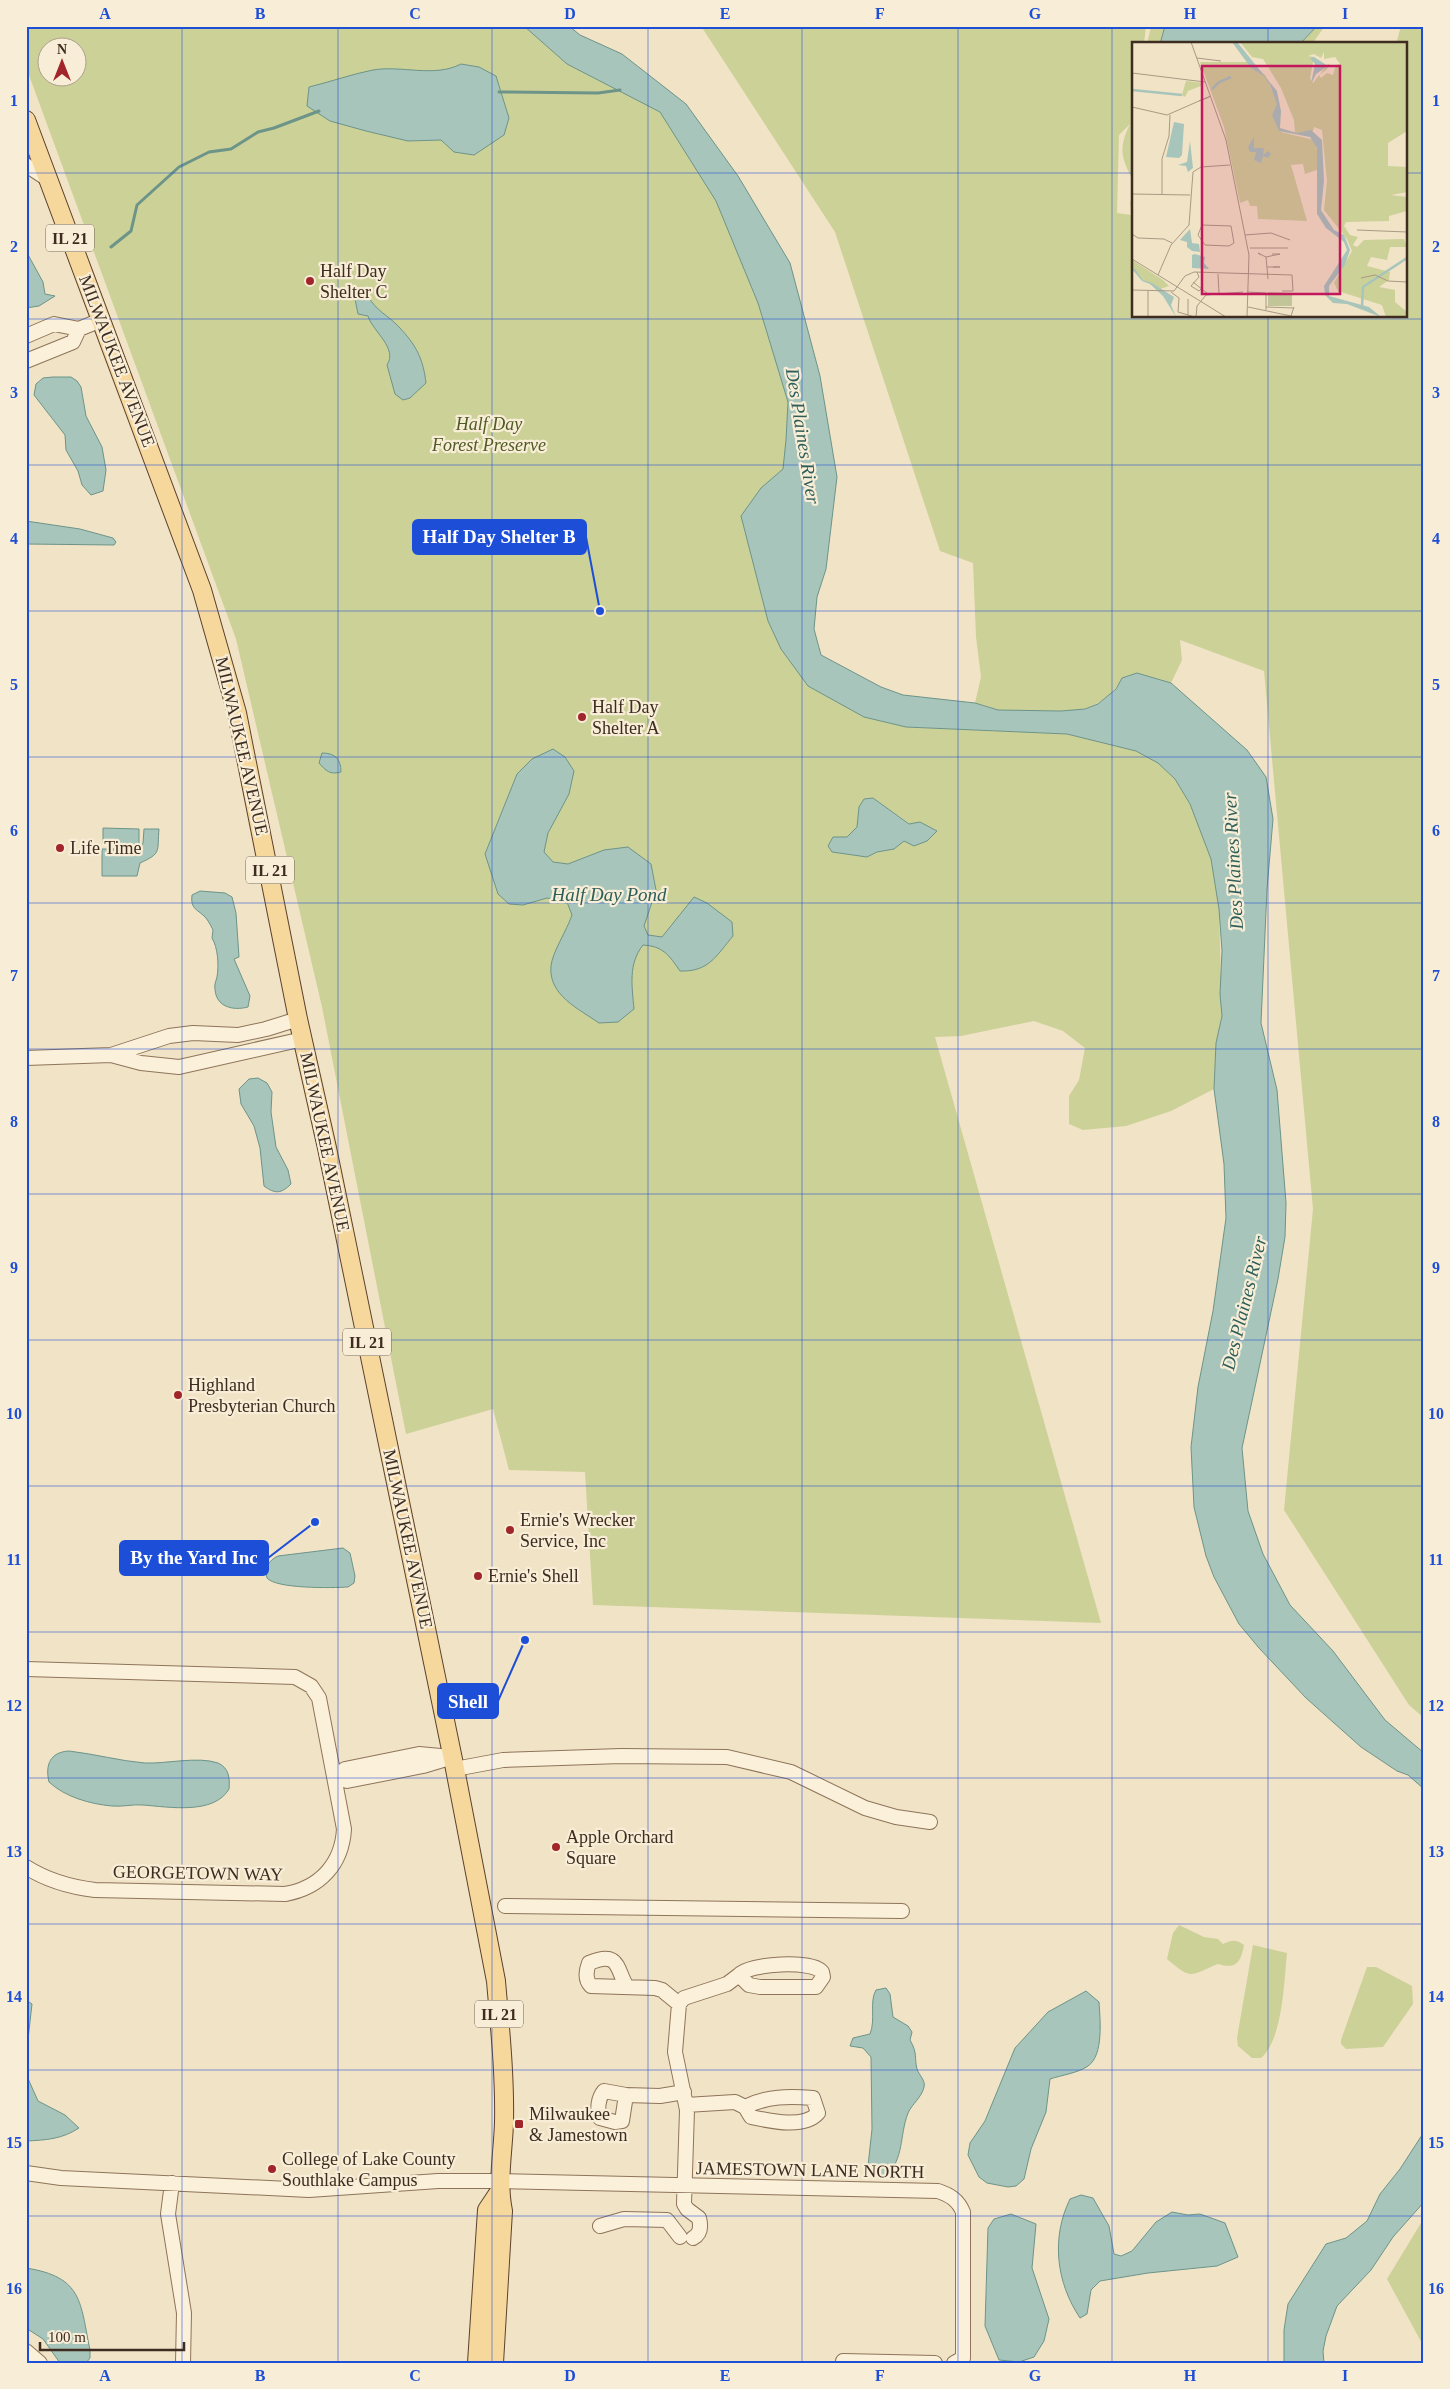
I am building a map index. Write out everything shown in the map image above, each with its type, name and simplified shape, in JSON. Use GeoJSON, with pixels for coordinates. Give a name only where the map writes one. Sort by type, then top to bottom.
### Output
{"type":"FeatureCollection","features":[{"type":"Feature","properties":{"kind":"main road","name":"MILWAUKEE AVENUE"},"geometry":{"type":"LineString","coordinates":[[27,122],[202,590],[252,777],[298,1019],[328,1148],[496,1981],[504,2087],[499,2186],[503,2212],[494,2354]]}},
{"type":"Feature","properties":{"kind":"main road","name":"MILWAUKEE AVENUE"},"geometry":{"type":"LineString","coordinates":[[477,2357],[487,2210],[499,2186]]}},
{"type":"Feature","properties":{"kind":"main road"},"geometry":{"type":"LineString","coordinates":[[494,2354],[504,2363]]}},
{"type":"Feature","properties":{"kind":"main road"},"geometry":{"type":"LineString","coordinates":[[464,2363],[477,2357]]}},
{"type":"Feature","properties":{"kind":"street"},"geometry":{"type":"LineString","coordinates":[[26,165],[50,180]]}},
{"type":"Feature","properties":{"kind":"street"},"geometry":{"type":"LineString","coordinates":[[26,336],[54,324],[80,329],[100,320]]}},
{"type":"Feature","properties":{"kind":"street"},"geometry":{"type":"LineString","coordinates":[[26,361],[73,342],[80,329]]}},
{"type":"Feature","properties":{"kind":"street"},"geometry":{"type":"LineString","coordinates":[[26,1058],[110,1055],[169,1036],[193,1033],[238,1034],[266,1029],[298,1019]]}},
{"type":"Feature","properties":{"kind":"street"},"geometry":{"type":"LineString","coordinates":[[110,1055],[141,1063],[179,1067],[303,1039]]}},
{"type":"Feature","properties":{"kind":"street","name":"GEORGETOWN WAY"},"geometry":{"type":"LineString","coordinates":[[26,1669],[295,1676],[311,1686],[319,1698],[343,1819],[342,1850],[336,1861],[325,1874],[308,1888],[284,1894],[95,1890],[65,1885],[37,1874],[26,1867]]}},
{"type":"Feature","properties":{"kind":"street"},"geometry":{"type":"LineString","coordinates":[[336,1777],[345,1769],[419,1754],[453,1763],[621,1756],[727,1757],[791,1772],[865,1808],[896,1818],[930,1822]]}},
{"type":"Feature","properties":{"kind":"street"},"geometry":{"type":"LineString","coordinates":[[505,1906],[902,1911]]}},
{"type":"Feature","properties":{"kind":"street"},"geometry":{"type":"LineString","coordinates":[[600,2226],[624,2219],[667,2220],[678,2215],[684,2204],[685,2098],[675,2052],[679,2004],[684,1998],[727,1984],[748,1969],[783,1965],[814,1965],[822,1972],[823,1977],[816,1987],[760,1987],[749,1985],[739,1976]]}},
{"type":"Feature","properties":{"kind":"street"},"geometry":{"type":"LineString","coordinates":[[627,1987],[662,1990],[679,2004]]}},
{"type":"Feature","properties":{"kind":"street"},"geometry":{"type":"LineString","coordinates":[[626,2095],[735,2102],[745,2107]]}},
{"type":"Feature","properties":{"kind":"street","name":"JAMESTOWN LANE NORTH"},"geometry":{"type":"LineString","coordinates":[[26,2173],[61,2178],[309,2190],[438,2181],[499,2186],[685,2186],[938,2191],[947,2194],[959,2202],[964,2212],[958,2361]]}},
{"type":"Feature","properties":{"kind":"street"},"geometry":{"type":"LineString","coordinates":[[172,2183],[168,2214],[184,2313],[183,2363]]}},
{"type":"Feature","properties":{"kind":"street"},"geometry":{"type":"LineString","coordinates":[[667,2220],[687,2238],[699,2232],[700,2218],[687,2209],[684,2204]]}},
{"type":"Feature","properties":{"kind":"street"},"geometry":{"type":"LineString","coordinates":[[26,2350],[40,2363]]}},
{"type":"Feature","properties":{"kind":"street"},"geometry":{"type":"LineString","coordinates":[[843,2361],[935,2363]]}},
{"type":"Feature","properties":{"kind":"green space","name":"Half Day Forest Preserve"},"geometry":{"type":"Polygon","coordinates":[[[26,26],[557,26],[665,93],[793,363],[795,631],[834,690],[906,727],[1067,734],[1136,751],[1158,763],[1175,779],[1190,804],[1211,859],[1219,909],[1222,1016],[1216,1043],[1214,1089],[1171,1111],[1126,1126],[1083,1130],[1069,1124],[1069,1096],[1079,1080],[1085,1048],[1063,1031],[1034,1021],[961,1036],[935,1037],[1101,1623],[593,1605],[585,1472],[509,1470],[493,1409],[406,1434],[322,1007],[236,639],[26,67],[26,26]],[[873,798],[904,840],[914,846],[920,822],[910,824],[873,798]]]}},
{"type":"Feature","properties":{"kind":"green space"},"geometry":{"type":"Polygon","coordinates":[[[701,26],[1146,26],[1144,42],[1132,42],[1132,178],[1126,166],[1123,153],[1124,140],[1130,124],[1119,135],[1117,213],[1131,215],[1130,202],[1132,200],[1132,318],[1408,318],[1408,42],[1397,42],[1401,26],[1424,26],[1424,1718],[1409,1705],[1284,1510],[1313,1209],[1264,671],[1180,640],[1182,660],[1171,683],[1137,673],[1122,678],[1108,696],[1099,703],[1081,710],[1044,712],[1006,711],[975,703],[981,677],[976,637],[973,563],[940,551],[835,232],[701,26]]]}},
{"type":"Feature","properties":{"kind":"green space"},"geometry":{"type":"Polygon","coordinates":[[[1151,26],[1165,26],[1161,42],[1147,42],[1151,26]]]}},
{"type":"Feature","properties":{"kind":"green space"},"geometry":{"type":"Polygon","coordinates":[[[1317,26],[1325,26],[1313,42],[1303,42],[1317,26]]]}},
{"type":"Feature","properties":{"kind":"green space"},"geometry":{"type":"Polygon","coordinates":[[[1179,1925],[1204,1937],[1218,1939],[1223,1944],[1233,1941],[1241,1943],[1244,1945],[1239,1960],[1230,1966],[1218,1964],[1196,1973],[1186,1973],[1167,1959],[1173,1933],[1179,1925]]]}},
{"type":"Feature","properties":{"kind":"green space"},"geometry":{"type":"Polygon","coordinates":[[[1253,1945],[1287,1953],[1278,2024],[1274,2038],[1261,2058],[1252,2058],[1238,2046],[1237,2038],[1253,1945]]]}},
{"type":"Feature","properties":{"kind":"green space"},"geometry":{"type":"Polygon","coordinates":[[[1367,1967],[1376,1967],[1412,1986],[1413,2004],[1383,2047],[1346,2049],[1341,2044],[1341,2040],[1367,1967]]]}},
{"type":"Feature","properties":{"kind":"green space"},"geometry":{"type":"Polygon","coordinates":[[[1424,2218],[1424,2347],[1387,2279],[1424,2218]]]}},
{"type":"Feature","properties":{"kind":"water","name":"Des Plaines River"},"geometry":{"type":"Polygon","coordinates":[[[524,26],[569,26],[580,35],[622,54],[686,104],[738,176],[790,263],[820,376],[837,477],[826,569],[817,597],[814,629],[821,655],[881,687],[903,695],[975,703],[998,710],[1061,711],[1085,709],[1098,704],[1116,689],[1122,678],[1137,673],[1171,683],[1247,750],[1266,777],[1273,819],[1267,889],[1261,1023],[1277,1090],[1286,1203],[1285,1237],[1278,1279],[1242,1448],[1248,1511],[1263,1554],[1290,1605],[1333,1651],[1385,1720],[1424,1753],[1424,1789],[1408,1775],[1397,1771],[1361,1747],[1306,1698],[1239,1624],[1214,1577],[1206,1556],[1194,1507],[1191,1447],[1198,1387],[1213,1311],[1226,1218],[1224,1164],[1214,1089],[1216,1043],[1222,1016],[1220,994],[1222,951],[1219,909],[1211,859],[1190,804],[1175,779],[1158,763],[1136,751],[1067,734],[906,727],[864,717],[808,686],[781,649],[768,621],[741,516],[761,488],[783,469],[788,402],[758,303],[716,201],[660,112],[567,64],[524,26]]]}},
{"type":"Feature","properties":{"kind":"water"},"geometry":{"type":"Polygon","coordinates":[[[1165,26],[1317,26],[1302,42],[1161,42],[1165,26]]]}},
{"type":"Feature","properties":{"kind":"water"},"geometry":{"type":"Polygon","coordinates":[[[461,64],[479,67],[496,76],[509,118],[504,135],[474,155],[454,152],[441,140],[408,141],[330,121],[307,106],[309,87],[349,76],[384,69],[440,70],[461,64]]]}},
{"type":"Feature","properties":{"kind":"water"},"geometry":{"type":"Polygon","coordinates":[[[26,251],[43,282],[45,294],[55,296],[39,306],[26,308],[26,251]]]}},
{"type":"Feature","properties":{"kind":"water"},"geometry":{"type":"Polygon","coordinates":[[[357,294],[368,296],[378,309],[405,334],[418,352],[426,383],[410,398],[403,400],[395,394],[387,365],[390,359],[387,346],[368,316],[358,314],[355,299],[357,294]]]}},
{"type":"Feature","properties":{"kind":"water"},"geometry":{"type":"Polygon","coordinates":[[[71,377],[81,387],[86,416],[102,447],[106,470],[103,491],[91,495],[82,485],[78,471],[66,450],[65,435],[34,395],[36,384],[43,378],[71,377]]]}},
{"type":"Feature","properties":{"kind":"water"},"geometry":{"type":"Polygon","coordinates":[[[26,521],[80,529],[113,538],[116,542],[114,545],[26,544],[26,521]]]}},
{"type":"Feature","properties":{"kind":"water","name":"Half Day Pond"},"geometry":{"type":"Polygon","coordinates":[[[553,749],[565,757],[574,771],[569,794],[548,833],[544,852],[553,862],[568,864],[604,850],[628,847],[651,864],[656,890],[644,926],[648,935],[662,937],[694,897],[707,903],[732,922],[733,936],[711,961],[698,969],[680,971],[661,949],[643,945],[638,952],[633,968],[634,1009],[618,1022],[599,1023],[566,1000],[554,985],[551,976],[552,961],[572,915],[567,902],[547,898],[523,905],[509,904],[498,894],[485,854],[517,774],[532,759],[553,749]]]}},
{"type":"Feature","properties":{"kind":"water"},"geometry":{"type":"Polygon","coordinates":[[[322,753],[330,754],[338,760],[341,772],[328,772],[319,763],[322,753]]]}},
{"type":"Feature","properties":{"kind":"water"},"geometry":{"type":"Polygon","coordinates":[[[873,798],[909,824],[920,822],[937,831],[927,841],[914,846],[904,841],[894,849],[877,852],[867,857],[832,852],[828,846],[833,837],[847,837],[857,827],[859,807],[864,799],[873,798]]]}},
{"type":"Feature","properties":{"kind":"water"},"geometry":{"type":"Polygon","coordinates":[[[103,828],[139,829],[139,844],[141,846],[144,829],[159,829],[157,851],[152,857],[140,863],[137,876],[102,876],[102,849],[121,849],[122,845],[103,844],[103,828]]]}},
{"type":"Feature","properties":{"kind":"water"},"geometry":{"type":"Polygon","coordinates":[[[200,891],[225,893],[232,897],[236,913],[239,957],[234,959],[250,996],[248,1007],[231,1008],[218,1000],[215,986],[218,962],[216,947],[212,938],[213,930],[206,918],[192,904],[192,895],[200,891]]]}},
{"type":"Feature","properties":{"kind":"water"},"geometry":{"type":"Polygon","coordinates":[[[258,1078],[267,1083],[272,1092],[271,1112],[276,1147],[288,1170],[291,1184],[278,1192],[264,1186],[260,1148],[254,1126],[241,1104],[239,1089],[249,1079],[258,1078]]]}},
{"type":"Feature","properties":{"kind":"water"},"geometry":{"type":"Polygon","coordinates":[[[343,1548],[350,1553],[355,1576],[354,1583],[348,1587],[293,1586],[272,1582],[267,1578],[266,1571],[268,1565],[278,1556],[343,1548]]]}},
{"type":"Feature","properties":{"kind":"water"},"geometry":{"type":"Polygon","coordinates":[[[69,1751],[145,1763],[192,1760],[210,1761],[218,1763],[225,1768],[229,1777],[229,1789],[213,1803],[190,1808],[95,1804],[70,1796],[49,1782],[48,1770],[50,1760],[57,1754],[69,1751]]]}},
{"type":"Feature","properties":{"kind":"water"},"geometry":{"type":"Polygon","coordinates":[[[886,1988],[890,1994],[893,2017],[908,2026],[912,2032],[910,2040],[915,2052],[917,2069],[924,2085],[923,2091],[908,2113],[899,2155],[885,2178],[873,2176],[868,2166],[872,2129],[871,2057],[863,2048],[850,2046],[853,2038],[870,2034],[874,1995],[876,1990],[886,1988]]]}},
{"type":"Feature","properties":{"kind":"water"},"geometry":{"type":"Polygon","coordinates":[[[1086,1991],[1099,2002],[1100,2036],[1097,2054],[1088,2066],[1050,2079],[1046,2112],[1031,2149],[1024,2179],[1016,2186],[1008,2187],[987,2183],[979,2177],[968,2155],[970,2143],[985,2121],[1015,2048],[1048,2012],[1086,1991]]]}},
{"type":"Feature","properties":{"kind":"water"},"geometry":{"type":"Polygon","coordinates":[[[26,2000],[32,2004],[26,2057],[26,2000]]]}},
{"type":"Feature","properties":{"kind":"water"},"geometry":{"type":"Polygon","coordinates":[[[26,2074],[38,2101],[65,2115],[79,2128],[67,2135],[26,2141],[26,2074]]]}},
{"type":"Feature","properties":{"kind":"water"},"geometry":{"type":"Polygon","coordinates":[[[1424,2132],[1424,2202],[1393,2237],[1371,2270],[1337,2306],[1326,2336],[1323,2351],[1324,2363],[1284,2363],[1284,2330],[1288,2304],[1326,2244],[1346,2238],[1367,2221],[1380,2194],[1400,2169],[1424,2132]]]}},
{"type":"Feature","properties":{"kind":"water"},"geometry":{"type":"Polygon","coordinates":[[[1081,2195],[1093,2198],[1109,2226],[1114,2254],[1121,2256],[1132,2251],[1156,2222],[1172,2212],[1188,2215],[1200,2214],[1225,2223],[1238,2257],[1217,2266],[1148,2273],[1100,2281],[1091,2290],[1087,2314],[1080,2318],[1072,2304],[1061,2275],[1058,2244],[1064,2214],[1070,2199],[1081,2195]]]}},
{"type":"Feature","properties":{"kind":"water"},"geometry":{"type":"Polygon","coordinates":[[[1011,2214],[1036,2224],[1032,2268],[1049,2319],[1044,2341],[1034,2357],[1019,2362],[999,2360],[985,2326],[988,2228],[994,2219],[1011,2214]]]}},
{"type":"Feature","properties":{"kind":"water"},"geometry":{"type":"Polygon","coordinates":[[[26,2268],[45,2272],[59,2278],[69,2285],[76,2294],[84,2318],[90,2350],[90,2358],[86,2363],[60,2363],[43,2339],[26,2328],[26,2268]]]}},
{"type":"Feature","properties":{"kind":"waterway"},"geometry":{"type":"LineString","coordinates":[[499,92],[598,93],[620,90]]}},
{"type":"Feature","properties":{"kind":"waterway"},"geometry":{"type":"LineString","coordinates":[[111,247],[131,231],[137,205],[179,167],[209,152],[231,149],[258,132],[319,111]]}},
{"type":"Feature","properties":{"kind":"place","name":"Half Day Shelter C"},"geometry":{"type":"Point","coordinates":[310,281]}},
{"type":"Feature","properties":{"kind":"place","name":"Half Day Shelter B"},"geometry":{"type":"Point","coordinates":[600,611]}},
{"type":"Feature","properties":{"kind":"place","name":"Half Day Shelter A"},"geometry":{"type":"Point","coordinates":[582,717]}},
{"type":"Feature","properties":{"kind":"place","name":"Life Time"},"geometry":{"type":"Point","coordinates":[60,848]}},
{"type":"Feature","properties":{"kind":"place","name":"Highland Presbyterian Church"},"geometry":{"type":"Point","coordinates":[178,1395]}},
{"type":"Feature","properties":{"kind":"place","name":"By the Yard Inc"},"geometry":{"type":"Point","coordinates":[315,1522]}},
{"type":"Feature","properties":{"kind":"place","name":"Ernie's Wrecker Service, Inc"},"geometry":{"type":"Point","coordinates":[510,1530]}},
{"type":"Feature","properties":{"kind":"place","name":"Ernie's Shell"},"geometry":{"type":"Point","coordinates":[478,1576]}},
{"type":"Feature","properties":{"kind":"place","name":"Shell"},"geometry":{"type":"Point","coordinates":[525,1640]}},
{"type":"Feature","properties":{"kind":"place","name":"Apple Orchard Square"},"geometry":{"type":"Point","coordinates":[556,1847]}},
{"type":"Feature","properties":{"kind":"place","name":"Milwaukee & Jamestown"},"geometry":{"type":"Point","coordinates":[519,2124]}},
{"type":"Feature","properties":{"kind":"place","name":"College of Lake County Southlake Campus"},"geometry":{"type":"Point","coordinates":[272,2169]}}]}
